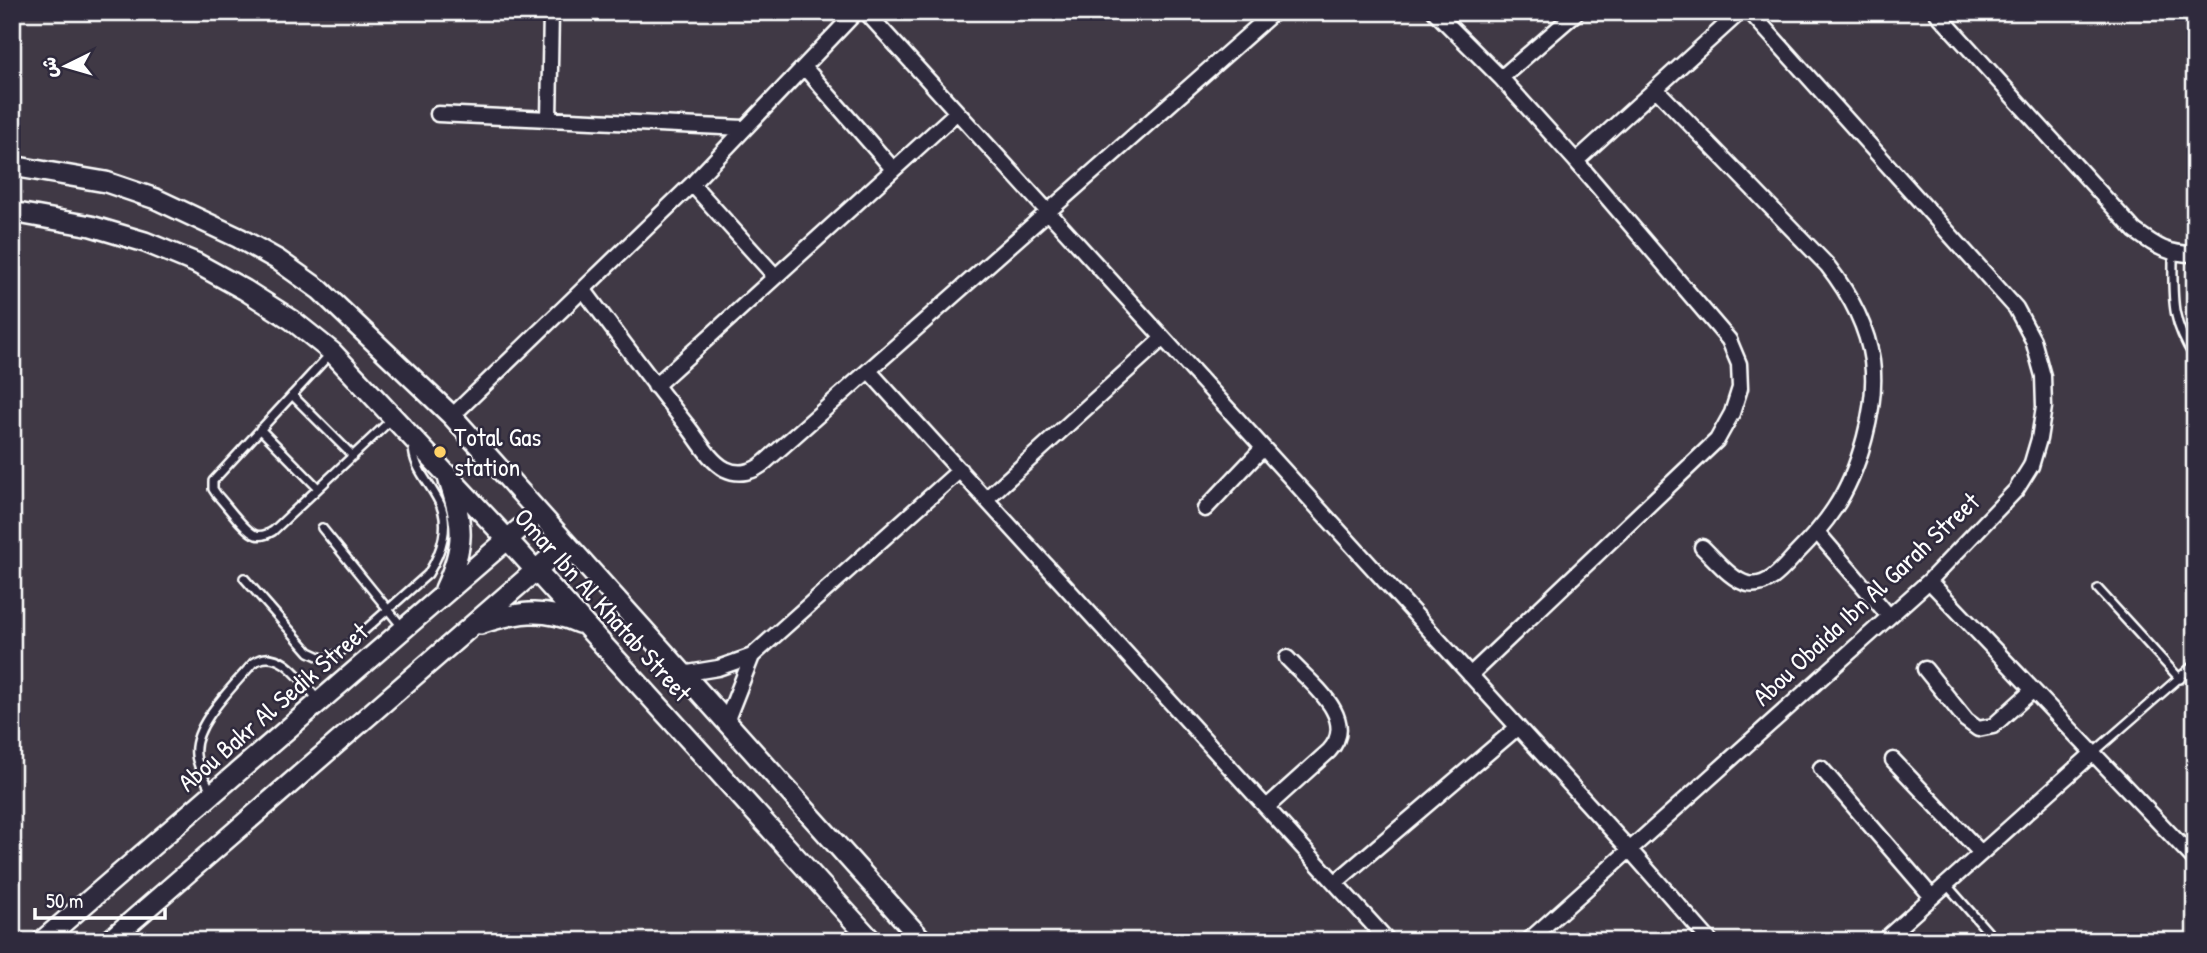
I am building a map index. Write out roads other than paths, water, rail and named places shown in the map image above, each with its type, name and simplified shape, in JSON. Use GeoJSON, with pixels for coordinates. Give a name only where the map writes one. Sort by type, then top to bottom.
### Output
{"type":"FeatureCollection","features":[{"type":"Feature","properties":{"kind":"street"},"geometry":{"type":"LineString","coordinates":[[549,119],[551,12]]}},
{"type":"Feature","properties":{"kind":"street"},"geometry":{"type":"LineString","coordinates":[[452,416],[692,184],[856,12]]}},
{"type":"Feature","properties":{"kind":"street"},"geometry":{"type":"LineString","coordinates":[[866,12],[1710,941]]}},
{"type":"Feature","properties":{"kind":"street"},"geometry":{"type":"LineString","coordinates":[[583,289],[655,386],[720,465],[743,473],[759,468],[1274,12]]}},
{"type":"Feature","properties":{"kind":"street"},"geometry":{"type":"LineString","coordinates":[[1435,12],[1501,78],[1576,161],[1729,340],[1740,364],[1740,388],[1732,413],[1717,440],[1470,675]]}},
{"type":"Feature","properties":{"kind":"street"},"geometry":{"type":"LineString","coordinates":[[1501,78],[1577,12]]}},
{"type":"Feature","properties":{"kind":"street"},"geometry":{"type":"LineString","coordinates":[[1576,161],[1740,12]]}},
{"type":"Feature","properties":{"kind":"street","name":"Abou Obaida Ibn Al Garah Street"},"geometry":{"type":"LineString","coordinates":[[1528,941],[1929,581],[2016,490],[2031,466],[2039,439],[2044,407],[2043,376],[2033,340],[2016,308],[1751,12]]}},
{"type":"Feature","properties":{"kind":"street"},"geometry":{"type":"LineString","coordinates":[[1936,12],[2135,231],[2173,254],[2195,254]]}},
{"type":"Feature","properties":{"kind":"street"},"geometry":{"type":"LineString","coordinates":[[804,67],[893,169]]}},
{"type":"Feature","properties":{"kind":"street"},"geometry":{"type":"LineString","coordinates":[[1656,89],[1827,265],[1841,283],[1861,322],[1872,360],[1871,405],[1849,483],[1836,508],[1817,533],[1772,578],[1757,584],[1741,581],[1702,547]]}},
{"type":"Feature","properties":{"kind":"street"},"geometry":{"type":"LineString","coordinates":[[655,386],[957,112]]}},
{"type":"Feature","properties":{"kind":"street"},"geometry":{"type":"LineString","coordinates":[[438,114],[744,128]]}},
{"type":"Feature","properties":{"kind":"street","name":"Omar Ibn Al Khatab Street"},"geometry":{"type":"LineString","coordinates":[[12,166],[106,182],[156,199],[268,255],[320,290],[452,416],[923,941]]}},
{"type":"Feature","properties":{"kind":"street"},"geometry":{"type":"LineString","coordinates":[[692,184],[775,276]]}},
{"type":"Feature","properties":{"kind":"street","name":"Omar Ibn Al Khatab Street"},"geometry":{"type":"LineString","coordinates":[[12,212],[91,226],[145,242],[196,263],[292,320],[332,352],[587,626],[872,941]]}},
{"type":"Feature","properties":{"kind":"street"},"geometry":{"type":"LineString","coordinates":[[986,499],[1163,338]]}},
{"type":"Feature","properties":{"kind":"street"},"geometry":{"type":"LineString","coordinates":[[869,371],[1268,806],[1388,941]]}},
{"type":"Feature","properties":{"kind":"street"},"geometry":{"type":"LineString","coordinates":[[1205,509],[1264,448]]}},
{"type":"Feature","properties":{"kind":"street"},"geometry":{"type":"LineString","coordinates":[[682,674],[718,668],[752,656],[960,470]]}},
{"type":"Feature","properties":{"kind":"street"},"geometry":{"type":"LineString","coordinates":[[442,596],[456,565],[461,541],[459,509],[446,473]]}},
{"type":"Feature","properties":{"kind":"street","name":"Abou Bakr Al Sedik Street"},"geometry":{"type":"LineString","coordinates":[[42,941],[538,513]]}},
{"type":"Feature","properties":{"kind":"street"},"geometry":{"type":"LineString","coordinates":[[1817,533],[1889,616]]}},
{"type":"Feature","properties":{"kind":"street"},"geometry":{"type":"LineString","coordinates":[[109,941],[566,544]]}},
{"type":"Feature","properties":{"kind":"street"},"geometry":{"type":"LineString","coordinates":[[1929,581],[2195,860]]}},
{"type":"Feature","properties":{"kind":"street"},"geometry":{"type":"LineString","coordinates":[[472,627],[529,612],[559,614],[587,626]]}},
{"type":"Feature","properties":{"kind":"street"},"geometry":{"type":"LineString","coordinates":[[726,722],[752,656]]}},
{"type":"Feature","properties":{"kind":"street"},"geometry":{"type":"LineString","coordinates":[[1268,806],[1329,751],[1338,739],[1340,731],[1335,710],[1287,658]]}},
{"type":"Feature","properties":{"kind":"street"},"geometry":{"type":"LineString","coordinates":[[1925,669],[1966,720],[1978,729],[1993,726],[2033,690]]}},
{"type":"Feature","properties":{"kind":"street"},"geometry":{"type":"LineString","coordinates":[[1336,882],[1518,727]]}},
{"type":"Feature","properties":{"kind":"street"},"geometry":{"type":"LineString","coordinates":[[1883,941],[2092,753]]}},
{"type":"Feature","properties":{"kind":"street"},"geometry":{"type":"LineString","coordinates":[[1893,760],[1981,853]]}},
{"type":"Feature","properties":{"kind":"street"},"geometry":{"type":"LineString","coordinates":[[1821,768],[1932,897]]}},
{"type":"Feature","properties":{"kind":"lane"},"geometry":{"type":"LineString","coordinates":[[2173,254],[2176,321],[2195,358]]}},
{"type":"Feature","properties":{"kind":"lane"},"geometry":{"type":"LineString","coordinates":[[332,352],[213,481],[213,489],[217,495],[248,530],[256,535],[273,531],[394,417]]}},
{"type":"Feature","properties":{"kind":"lane"},"geometry":{"type":"LineString","coordinates":[[292,395],[353,456]]}},
{"type":"Feature","properties":{"kind":"lane"},"geometry":{"type":"LineString","coordinates":[[260,429],[318,488]]}},
{"type":"Feature","properties":{"kind":"lane"},"geometry":{"type":"LineString","coordinates":[[244,578],[309,652],[324,659],[339,653],[428,574],[438,558],[443,540],[444,520],[440,501],[418,470],[412,437]]}},
{"type":"Feature","properties":{"kind":"lane"},"geometry":{"type":"LineString","coordinates":[[322,528],[404,629]]}},
{"type":"Feature","properties":{"kind":"lane"},"geometry":{"type":"LineString","coordinates":[[2098,589],[2180,678]]}},
{"type":"Feature","properties":{"kind":"lane"},"geometry":{"type":"LineString","coordinates":[[212,794],[196,759],[195,745],[200,728],[253,663],[274,657],[284,662],[320,701]]}},
{"type":"Feature","properties":{"kind":"lane"},"geometry":{"type":"LineString","coordinates":[[2092,753],[2195,664]]}},
{"type":"Feature","properties":{"kind":"lane"},"geometry":{"type":"LineString","coordinates":[[1946,884],[1996,941]]}},
{"type":"Feature","properties":{"kind":"lane"},"geometry":{"type":"LineString","coordinates":[[1899,927],[1908,941]]}},
{"type":"Feature","properties":{"kind":"place","name":"Total Gas station"},"geometry":{"type":"Point","coordinates":[440,452]}}]}
